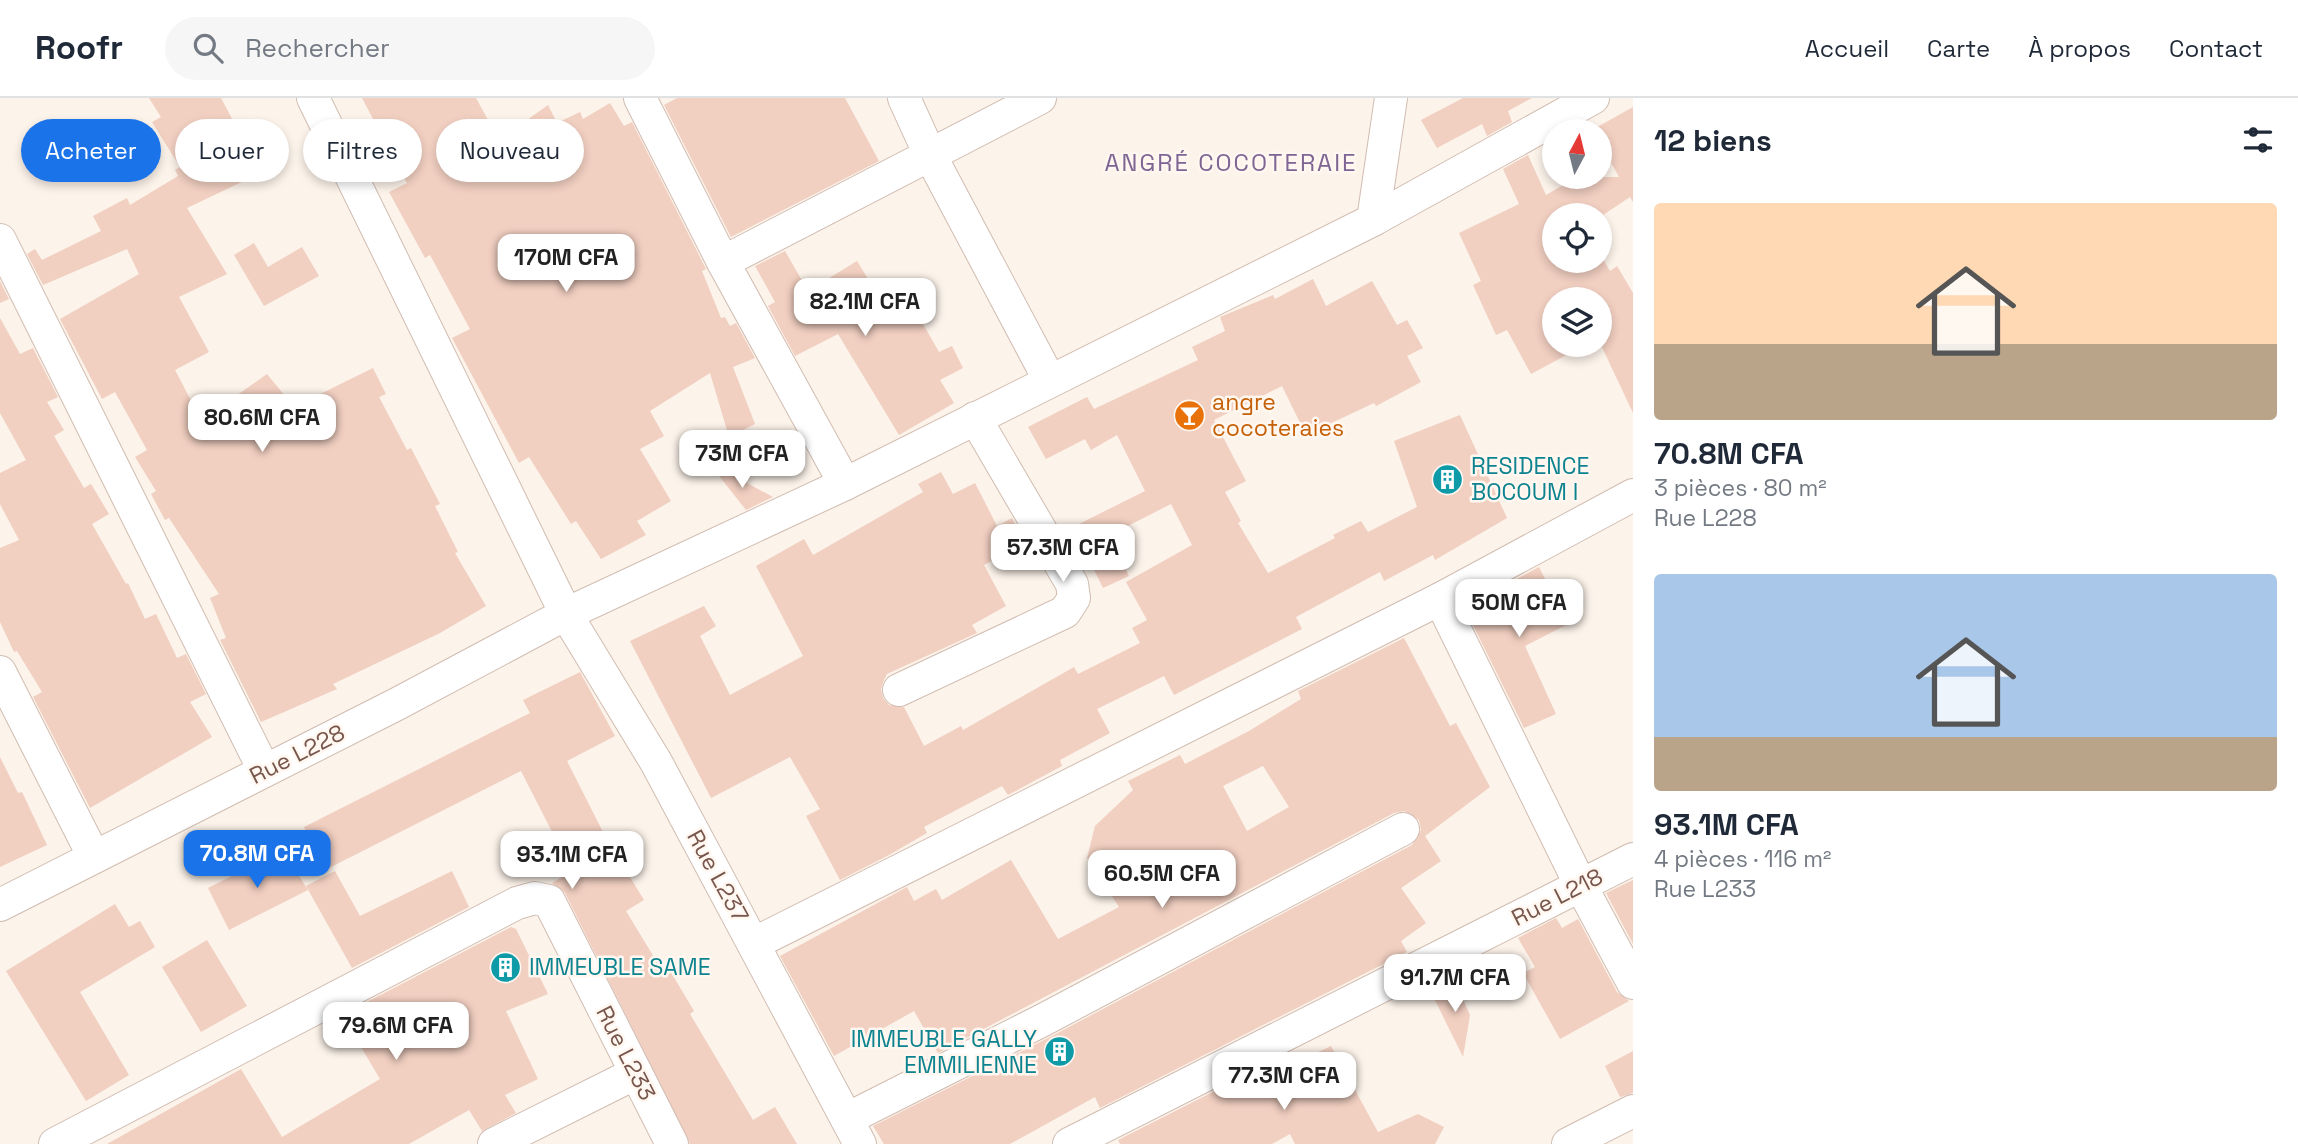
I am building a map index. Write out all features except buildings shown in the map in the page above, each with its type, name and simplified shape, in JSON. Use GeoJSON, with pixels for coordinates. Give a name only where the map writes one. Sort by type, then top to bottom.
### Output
{"type":"FeatureCollection","features":[{"type":"Feature","properties":{"kind":"street","name":"Rue L237"},"geometry":{"type":"LineString","coordinates":[[313,98],[579,607],[656,762],[854,1132]]}},
{"type":"Feature","properties":{"kind":"street"},"geometry":{"type":"LineString","coordinates":[[640,98],[723,262],[845,484]]}},
{"type":"Feature","properties":{"kind":"street"},"geometry":{"type":"LineString","coordinates":[[904,98],[930,155],[1050,381]]}},
{"type":"Feature","properties":{"kind":"street"},"geometry":{"type":"LineString","coordinates":[[723,262],[1040,98]]}},
{"type":"Feature","properties":{"kind":"street"},"geometry":{"type":"LineString","coordinates":[[1373,220],[1391,98]]}},
{"type":"Feature","properties":{"kind":"street","name":"Rue L228"},"geometry":{"type":"LineString","coordinates":[[0,905],[579,607],[845,484],[1373,220],[1585,100]]}},
{"type":"Feature","properties":{"kind":"street"},"geometry":{"type":"LineString","coordinates":[[0,240],[264,770]]}},
{"type":"Feature","properties":{"kind":"street"},"geometry":{"type":"LineString","coordinates":[[899,690],[1065,612],[1074,598],[1072,584],[975,418]]}},
{"type":"Feature","properties":{"kind":"street"},"geometry":{"type":"LineString","coordinates":[[755,943],[1440,599],[1633,495]]}},
{"type":"Feature","properties":{"kind":"street"},"geometry":{"type":"LineString","coordinates":[[1440,599],[1581,886],[1633,983]]}},
{"type":"Feature","properties":{"kind":"street"},"geometry":{"type":"LineString","coordinates":[[0,672],[94,857]]}},
{"type":"Feature","properties":{"kind":"street"},"geometry":{"type":"LineString","coordinates":[[854,1132],[1043,1020],[1403,829]]}},
{"type":"Feature","properties":{"kind":"street","name":"Rue L218"},"geometry":{"type":"LineString","coordinates":[[1069,1144],[1633,859]]}},
{"type":"Feature","properties":{"kind":"street","name":"Rue L233"},"geometry":{"type":"LineString","coordinates":[[55,1144],[517,902],[535,898],[550,901],[672,1144]]}},
{"type":"Feature","properties":{"kind":"street"},"geometry":{"type":"LineString","coordinates":[[494,1144],[636,1073]]}},
{"type":"Feature","properties":{"kind":"street"},"geometry":{"type":"LineString","coordinates":[[1568,1144],[1633,1111]]}},
{"type":"Feature","properties":{"kind":"place","name":"angre cocoteraies"},"geometry":{"type":"Point","coordinates":[1189,415]}},
{"type":"Feature","properties":{"kind":"place","name":"RESIDENCE BOCOUM I"},"geometry":{"type":"Point","coordinates":[1448,479]}},
{"type":"Feature","properties":{"kind":"place","name":"IMMEUBLE SAME"},"geometry":{"type":"Point","coordinates":[506,967]}},
{"type":"Feature","properties":{"kind":"place","name":"IMMEUBLE GALLY EMMILIENNE"},"geometry":{"type":"Point","coordinates":[1060,1052]}},
{"type":"Feature","properties":{"kind":"district","name":"ANGRÉ COCOTERAIE"},"geometry":{"type":"Point","coordinates":[1231,162]}}]}
